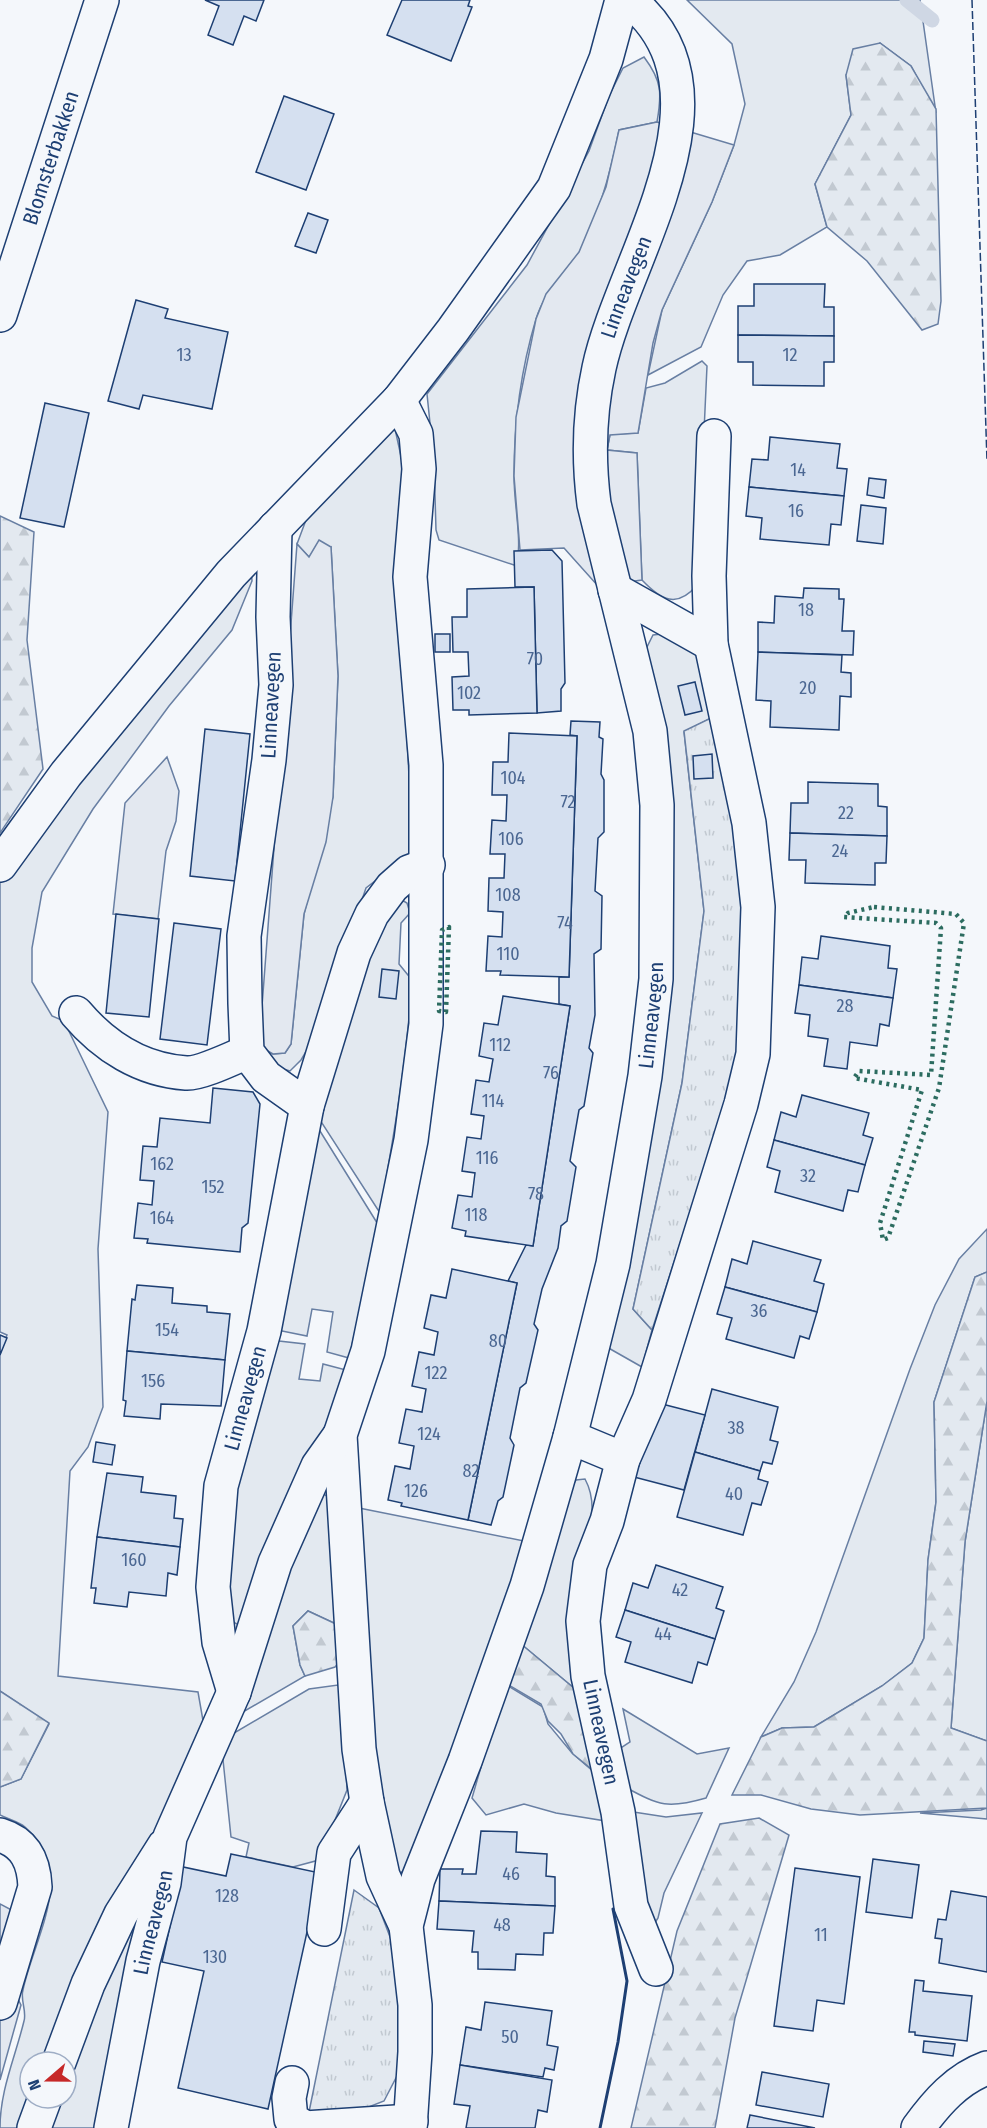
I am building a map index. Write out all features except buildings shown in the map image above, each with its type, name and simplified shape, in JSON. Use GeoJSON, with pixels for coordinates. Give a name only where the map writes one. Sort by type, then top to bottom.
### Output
{"type":"FeatureCollection","features":[{"type":"Feature","properties":{"kind":"street","name":"Blomsterbakken"},"geometry":{"type":"LineString","coordinates":[[0,315],[102,0]]}},
{"type":"Feature","properties":{"kind":"street"},"geometry":{"type":"LineString","coordinates":[[0,865],[66,774],[231,574],[399,400],[453,330],[554,188],[606,59],[622,0]]}},
{"type":"Feature","properties":{"kind":"street","name":"Linneavegen"},"geometry":{"type":"LineString","coordinates":[[406,1926],[418,1879],[465,1761],[527,1586],[570,1437],[613,1264],[645,1076],[656,979],[657,805],[650,731],[594,504],[589,465],[590,431],[599,368],[615,313],[657,206],[674,141],[679,109],[675,71],[666,44],[656,26],[629,0]]}},
{"type":"Feature","properties":{"kind":"street","name":"Linneavegen"},"geometry":{"type":"LineString","coordinates":[[111,2128],[143,1960],[164,1883],[170,1837],[234,1692],[275,1563],[318,1466],[340,1435],[368,1351],[411,1140],[426,1024],[428,865],[426,765],[410,577],[419,469],[416,434],[399,400]]}},
{"type":"Feature","properties":{"kind":"street","name":"Linneavegen"},"geometry":{"type":"LineString","coordinates":[[656,1969],[631,1906],[618,1812],[588,1676],[584,1621],[590,1565],[607,1521],[623,1459],[649,1400],[741,1104],[753,1054],[758,907],[748,824],[711,644],[709,576],[714,436]]}},
{"type":"Feature","properties":{"kind":"street","name":"Linneavegen"},"geometry":{"type":"LineString","coordinates":[[248,1052],[244,936],[269,760],[276,685],[273,617],[275,528]]}},
{"type":"Feature","properties":{"kind":"street"},"geometry":{"type":"LineString","coordinates":[[615,590],[711,644]]}},
{"type":"Feature","properties":{"kind":"street","name":"Linneavegen"},"geometry":{"type":"LineString","coordinates":[[234,1692],[219,1641],[213,1587],[221,1486],[264,1331],[307,1106],[354,953],[372,914],[392,887],[409,872],[428,865]]}},
{"type":"Feature","properties":{"kind":"street"},"geometry":{"type":"LineString","coordinates":[[76,1013],[95,1035],[133,1060],[177,1071],[188,1073],[248,1052],[266,1077],[307,1106]]}},
{"type":"Feature","properties":{"kind":"street","name":"Linneavegen"},"geometry":{"type":"LineString","coordinates":[[340,1435],[359,1749],[366,1802],[383,1876],[406,1926],[415,2005],[411,2124]]}},
{"type":"Feature","properties":{"kind":"street"},"geometry":{"type":"LineString","coordinates":[[570,1437],[623,1459]]}},
{"type":"Feature","properties":{"kind":"street"},"geometry":{"type":"LineString","coordinates":[[324,1929],[334,1853],[366,1802]]}},
{"type":"Feature","properties":{"kind":"street"},"geometry":{"type":"LineString","coordinates":[[0,1835],[29,1854],[34,1869],[35,1887],[0,2002]]}},
{"type":"Feature","properties":{"kind":"street"},"geometry":{"type":"LineString","coordinates":[[63,2050],[88,1984],[121,1914],[170,1837]]}},
{"type":"Feature","properties":{"kind":"street"},"geometry":{"type":"LineString","coordinates":[[918,2128],[934,2107],[966,2076],[987,2068]]}},
{"type":"Feature","properties":{"kind":"street"},"geometry":{"type":"LineString","coordinates":[[292,2083],[289,2098],[291,2119],[305,2128],[411,2124]]}},
{"type":"Feature","properties":{"kind":"street"},"geometry":{"type":"LineString","coordinates":[[34,2128],[41,2110]]}},
{"type":"Feature","properties":{"kind":"green space"},"geometry":{"type":"Polygon","coordinates":[[[687,0],[920,0],[936,113],[911,66],[880,43],[846,75],[851,115],[815,184],[827,227],[780,255],[747,261],[723,295],[701,347],[648,375],[662,310],[712,202],[734,145],[745,104],[732,44],[687,0]]]}},
{"type":"Feature","properties":{"kind":"green space"},"geometry":{"type":"Polygon","coordinates":[[[880,43],[911,66],[936,109],[941,301],[938,324],[922,330],[867,261],[827,227],[815,184],[851,115],[846,75],[853,49],[880,43]]]}},
{"type":"Feature","properties":{"kind":"green space"},"geometry":{"type":"Polygon","coordinates":[[[644,57],[654,73],[659,88],[660,103],[657,122],[619,130],[608,176],[593,222],[575,260],[540,308],[531,338],[522,377],[515,436],[514,487],[519,544],[517,566],[439,540],[436,530],[434,462],[427,394],[527,265],[589,151],[609,96],[623,68],[644,57]]]}},
{"type":"Feature","properties":{"kind":"green space"},"geometry":{"type":"Polygon","coordinates":[[[702,361],[707,366],[697,585],[683,597],[669,599],[656,593],[642,580],[637,453],[607,450],[610,434],[638,433],[646,388],[665,383],[702,361]]]}},
{"type":"Feature","properties":{"kind":"green space"},"geometry":{"type":"Polygon","coordinates":[[[395,429],[406,479],[398,517],[399,587],[413,852],[366,888],[316,1035],[301,1060],[290,1071],[270,1065],[259,1046],[273,1054],[285,1053],[291,1044],[304,914],[333,797],[338,676],[331,547],[309,557],[297,544],[306,520],[385,430],[395,429]]]}},
{"type":"Feature","properties":{"kind":"green space"},"geometry":{"type":"Polygon","coordinates":[[[0,516],[34,532],[27,640],[43,769],[0,833],[0,516]]]}},
{"type":"Feature","properties":{"kind":"green space"},"geometry":{"type":"Polygon","coordinates":[[[251,569],[252,581],[232,630],[169,706],[93,809],[42,892],[32,948],[32,982],[52,1016],[64,1021],[108,1112],[98,1249],[103,1407],[88,1447],[70,1471],[58,1676],[198,1692],[205,1732],[168,1820],[73,1983],[47,2050],[18,2050],[18,2110],[26,2110],[20,2128],[0,2128],[2,2100],[25,2017],[23,1990],[48,1906],[51,1885],[49,1864],[41,1845],[25,1827],[0,1815],[0,1787],[21,1779],[49,1724],[0,1691],[0,1354],[7,1335],[0,1332],[0,882],[40,821],[251,569]]]}},
{"type":"Feature","properties":{"kind":"green space"},"geometry":{"type":"Polygon","coordinates":[[[670,633],[699,657],[713,717],[684,732],[704,911],[682,1083],[633,1309],[652,1330],[642,1367],[605,1346],[642,1164],[646,649],[653,635],[670,633]]]}},
{"type":"Feature","properties":{"kind":"green space"},"geometry":{"type":"Polygon","coordinates":[[[713,717],[735,833],[748,923],[740,1059],[652,1330],[633,1309],[682,1083],[704,911],[684,731],[713,717]]]}},
{"type":"Feature","properties":{"kind":"green space"},"geometry":{"type":"Polygon","coordinates":[[[400,899],[407,903],[410,913],[401,923],[399,964],[412,980],[403,1068],[380,1213],[318,1117],[363,957],[400,899]]]}},
{"type":"Feature","properties":{"kind":"green space"},"geometry":{"type":"Polygon","coordinates":[[[315,1123],[379,1226],[349,1358],[327,1352],[333,1312],[312,1309],[307,1336],[272,1329],[315,1123]]]}},
{"type":"Feature","properties":{"kind":"green space"},"geometry":{"type":"Polygon","coordinates":[[[987,1229],[987,1272],[975,1277],[934,1402],[936,1502],[928,1560],[924,1638],[912,1663],[882,1686],[814,1727],[782,1728],[761,1737],[794,1682],[816,1632],[935,1305],[959,1259],[987,1229]]]}},
{"type":"Feature","properties":{"kind":"green space"},"geometry":{"type":"Polygon","coordinates":[[[987,1272],[987,1401],[965,1542],[951,1728],[987,1741],[987,1808],[860,1815],[811,1809],[761,1795],[732,1795],[761,1737],[782,1728],[814,1727],[882,1686],[912,1663],[924,1638],[928,1560],[936,1502],[934,1402],[975,1277],[987,1272]]]}},
{"type":"Feature","properties":{"kind":"green space"},"geometry":{"type":"Polygon","coordinates":[[[270,1340],[305,1344],[299,1379],[320,1381],[323,1364],[346,1370],[333,1415],[244,1621],[237,1624],[231,1621],[227,1521],[270,1340]]]}},
{"type":"Feature","properties":{"kind":"green space"},"geometry":{"type":"Polygon","coordinates":[[[987,1401],[987,1741],[951,1728],[965,1542],[987,1401]]]}},
{"type":"Feature","properties":{"kind":"green space"},"geometry":{"type":"Polygon","coordinates":[[[585,1479],[590,1493],[591,1522],[574,1582],[569,1619],[570,1654],[575,1689],[521,1644],[570,1489],[576,1480],[585,1479]]]}},
{"type":"Feature","properties":{"kind":"green space"},"geometry":{"type":"Polygon","coordinates":[[[322,1493],[328,1497],[336,1624],[308,1611],[293,1626],[300,1665],[305,1676],[236,1716],[294,1537],[322,1493]]]}},
{"type":"Feature","properties":{"kind":"green space"},"geometry":{"type":"Polygon","coordinates":[[[354,1507],[529,1542],[408,1869],[398,1874],[382,1861],[354,1507]]]}},
{"type":"Feature","properties":{"kind":"green space"},"geometry":{"type":"Polygon","coordinates":[[[308,1611],[336,1624],[341,1660],[335,1667],[305,1676],[300,1665],[293,1626],[308,1611]]]}},
{"type":"Feature","properties":{"kind":"green space"},"geometry":{"type":"Polygon","coordinates":[[[521,1644],[575,1689],[594,1771],[573,1754],[561,1734],[548,1721],[541,1704],[507,1684],[521,1644]]]}},
{"type":"Feature","properties":{"kind":"green space"},"geometry":{"type":"Polygon","coordinates":[[[505,1684],[543,1707],[548,1724],[572,1753],[595,1773],[606,1821],[556,1813],[524,1804],[486,1815],[472,1798],[505,1684]]]}},
{"type":"Feature","properties":{"kind":"green space"},"geometry":{"type":"Polygon","coordinates":[[[338,1685],[343,1698],[347,1790],[319,1860],[293,1867],[246,1857],[249,1843],[231,1837],[222,1750],[234,1733],[309,1689],[338,1685]]]}},
{"type":"Feature","properties":{"kind":"green space"},"geometry":{"type":"Polygon","coordinates":[[[0,1691],[49,1723],[21,1779],[0,1787],[0,1691]]]}},
{"type":"Feature","properties":{"kind":"green space"},"geometry":{"type":"Polygon","coordinates":[[[623,1709],[697,1754],[729,1748],[706,1798],[682,1804],[664,1804],[625,1787],[613,1753],[630,1742],[623,1709]]]}},
{"type":"Feature","properties":{"kind":"green space"},"geometry":{"type":"Polygon","coordinates":[[[987,1808],[987,1819],[920,1813],[981,1810],[987,1808]]]}},
{"type":"Feature","properties":{"kind":"green space"},"geometry":{"type":"Polygon","coordinates":[[[627,1811],[666,1817],[702,1813],[664,1893],[658,1918],[653,1926],[643,1921],[627,1811]]]}},
{"type":"Feature","properties":{"kind":"green space"},"geometry":{"type":"Polygon","coordinates":[[[759,1818],[789,1835],[735,2018],[715,2128],[631,2128],[677,1931],[720,1824],[759,1818]]]}},
{"type":"Feature","properties":{"kind":"green space"},"geometry":{"type":"Polygon","coordinates":[[[354,1890],[379,1908],[398,1958],[399,2072],[384,2101],[356,2112],[308,2117],[354,1890]]]}},
{"type":"Feature","properties":{"kind":"green space"},"geometry":{"type":"Polygon","coordinates":[[[137,1909],[142,1909],[95,2128],[46,2128],[51,2110],[78,2110],[78,2050],[72,2050],[137,1909]]]}},
{"type":"Feature","properties":{"kind":"shaded area"},"geometry":{"type":"Polygon","coordinates":[[[657,122],[734,145],[712,202],[662,310],[653,343],[638,433],[610,435],[607,450],[637,453],[642,580],[598,586],[564,548],[520,550],[514,476],[516,417],[536,319],[546,294],[579,252],[606,187],[619,130],[657,122]]]}},
{"type":"Feature","properties":{"kind":"shaded area"},"geometry":{"type":"Polygon","coordinates":[[[319,540],[331,547],[338,676],[333,797],[326,842],[304,914],[291,1044],[285,1053],[273,1054],[259,1046],[297,544],[309,557],[319,540]]]}},
{"type":"Feature","properties":{"kind":"shaded area"},"geometry":{"type":"Polygon","coordinates":[[[167,757],[179,791],[176,821],[166,851],[158,919],[113,914],[125,803],[167,757]]]}},
{"type":"Feature","properties":{"kind":"shaded area"},"geometry":{"type":"Polygon","coordinates":[[[0,1904],[36,1923],[15,1993],[21,2005],[0,2080],[0,1904]]]}},
{"type":"Feature","properties":{"kind":"waterway"},"geometry":{"type":"LineString","coordinates":[[907,0],[932,20]]}},
{"type":"Feature","properties":{"kind":"hedge"},"geometry":{"type":"LineString","coordinates":[[874,907],[956,914],[964,923],[939,1088],[888,1238],[883,1240],[880,1223],[922,1090],[854,1078],[859,1071],[931,1075],[941,928],[936,923],[844,917],[848,913],[874,907]]}},
{"type":"Feature","properties":{"kind":"hedge"},"geometry":{"type":"LineString","coordinates":[[449,927],[446,1012],[439,1011],[442,930],[449,927]]}},
{"type":"Feature","properties":{"kind":"fence"},"geometry":{"type":"LineString","coordinates":[[972,0],[987,461]]}},
{"type":"Feature","properties":{"kind":"wall"},"geometry":{"type":"LineString","coordinates":[[600,2128],[618,2042],[627,1981],[613,1909]]}}]}
